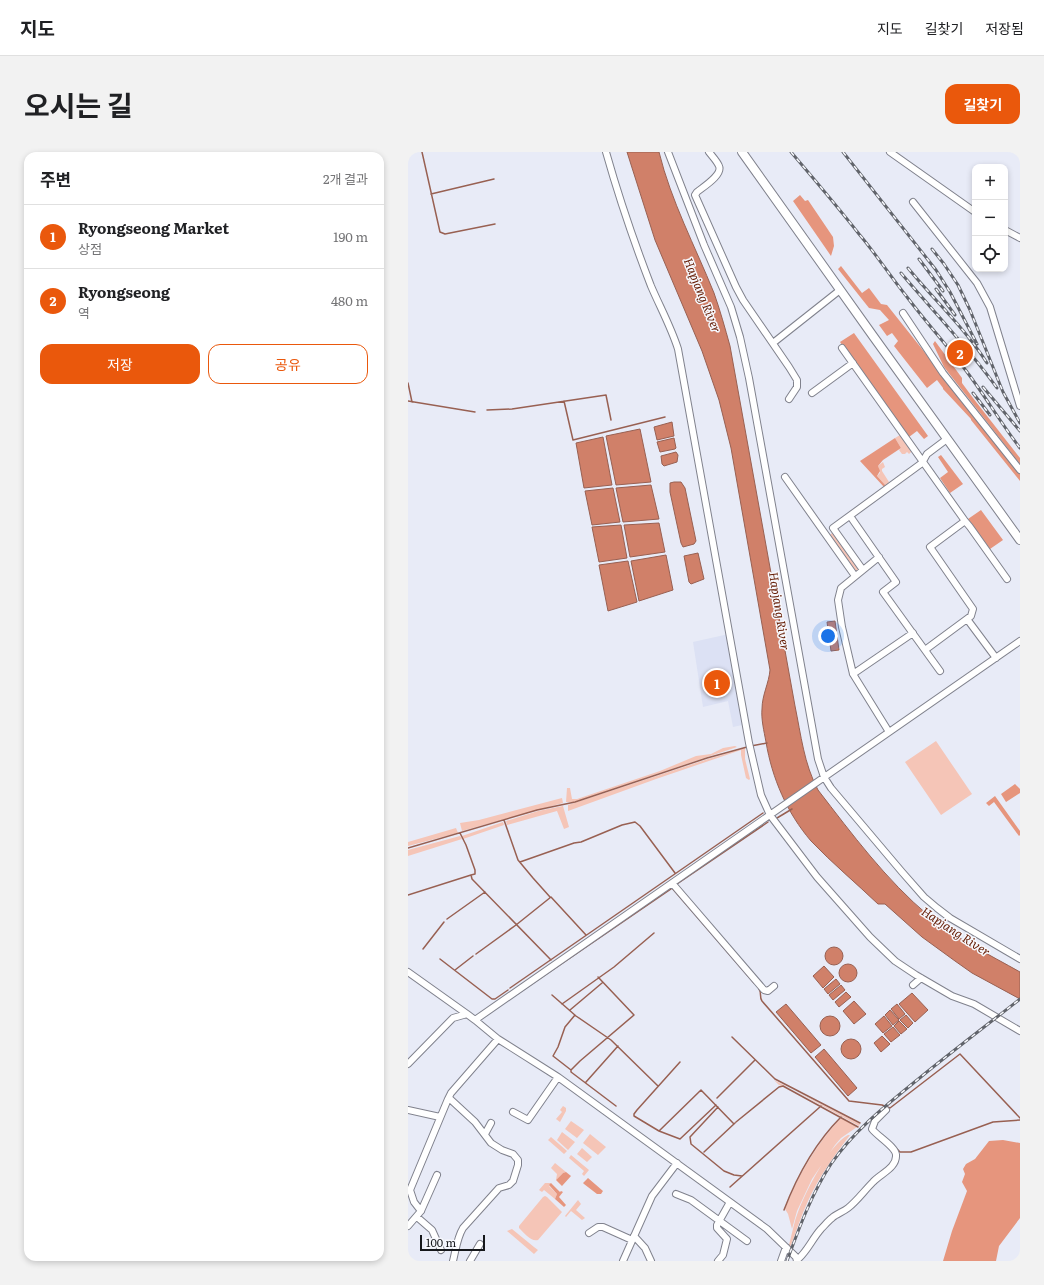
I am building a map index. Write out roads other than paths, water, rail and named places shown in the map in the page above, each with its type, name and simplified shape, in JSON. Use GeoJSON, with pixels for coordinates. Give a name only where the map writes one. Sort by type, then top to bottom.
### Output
{"type":"FeatureCollection","features":[{"type":"Feature","properties":{"kind":"main road"},"geometry":{"type":"LineString","coordinates":[[742,152],[1020,540]]}},
{"type":"Feature","properties":{"kind":"street"},"geometry":{"type":"LineString","coordinates":[[606,152],[637,249],[678,349],[750,746],[761,795],[770,815],[817,876],[866,932],[895,961],[952,996],[974,1004],[1020,1031]]}},
{"type":"Feature","properties":{"kind":"street"},"geometry":{"type":"LineString","coordinates":[[668,152],[704,245],[724,289],[740,337],[749,378],[822,778],[924,897],[943,913],[1020,959]]}},
{"type":"Feature","properties":{"kind":"street"},"geometry":{"type":"LineString","coordinates":[[709,152],[719,166],[719,171],[716,176],[695,195],[736,287],[797,380],[797,387],[788,399]]}},
{"type":"Feature","properties":{"kind":"street"},"geometry":{"type":"LineString","coordinates":[[890,152],[972,210]]}},
{"type":"Feature","properties":{"kind":"street"},"geometry":{"type":"LineString","coordinates":[[913,202],[977,283],[994,320],[1019,402]]}},
{"type":"Feature","properties":{"kind":"street"},"geometry":{"type":"LineString","coordinates":[[1008,232],[1020,238]]}},
{"type":"Feature","properties":{"kind":"street"},"geometry":{"type":"LineString","coordinates":[[772,343],[840,290]]}},
{"type":"Feature","properties":{"kind":"street"},"geometry":{"type":"LineString","coordinates":[[903,313],[943,373],[1020,470]]}},
{"type":"Feature","properties":{"kind":"street"},"geometry":{"type":"LineString","coordinates":[[842,348],[922,463],[1007,579]]}},
{"type":"Feature","properties":{"kind":"street"},"geometry":{"type":"LineString","coordinates":[[812,393],[853,364]]}},
{"type":"Feature","properties":{"kind":"street"},"geometry":{"type":"LineString","coordinates":[[825,534],[922,463],[927,454],[947,439]]}},
{"type":"Feature","properties":{"kind":"street"},"geometry":{"type":"LineString","coordinates":[[785,476],[855,576]]}},
{"type":"Feature","properties":{"kind":"street"},"geometry":{"type":"LineString","coordinates":[[850,516],[896,582],[884,592],[940,671]]}},
{"type":"Feature","properties":{"kind":"street"},"geometry":{"type":"LineString","coordinates":[[925,650],[971,616],[973,609],[930,547],[965,521]]}},
{"type":"Feature","properties":{"kind":"street"},"geometry":{"type":"LineString","coordinates":[[833,528],[863,570]]}},
{"type":"Feature","properties":{"kind":"street"},"geometry":{"type":"LineString","coordinates":[[879,557],[841,588],[838,600],[852,674],[889,732]]}},
{"type":"Feature","properties":{"kind":"street"},"geometry":{"type":"LineString","coordinates":[[967,619],[996,658]]}},
{"type":"Feature","properties":{"kind":"street"},"geometry":{"type":"LineString","coordinates":[[852,674],[913,633]]}},
{"type":"Feature","properties":{"kind":"street"},"geometry":{"type":"LineString","coordinates":[[475,1020],[770,815],[782,805],[1020,641]]}},
{"type":"Feature","properties":{"kind":"street"},"geometry":{"type":"LineString","coordinates":[[672,883],[764,990],[768,991],[774,986]]}},
{"type":"Feature","properties":{"kind":"street"},"geometry":{"type":"LineString","coordinates":[[408,972],[468,1014],[498,1039],[558,1077],[767,1229],[796,1257],[797,1261],[815,1236],[833,1217],[847,1209],[873,1182],[893,1165],[896,1160],[894,1149],[872,1129],[875,1121],[886,1110]]}},
{"type":"Feature","properties":{"kind":"street"},"geometry":{"type":"LineString","coordinates":[[913,986],[921,978]]}},
{"type":"Feature","properties":{"kind":"street"},"geometry":{"type":"LineString","coordinates":[[408,1064],[454,1018],[468,1014]]}},
{"type":"Feature","properties":{"kind":"street"},"geometry":{"type":"LineString","coordinates":[[441,1250],[432,1230],[419,1214],[410,1190],[448,1098],[498,1039]]}},
{"type":"Feature","properties":{"kind":"street"},"geometry":{"type":"LineString","coordinates":[[514,1112],[528,1120],[558,1077]]}},
{"type":"Feature","properties":{"kind":"street"},"geometry":{"type":"LineString","coordinates":[[448,1098],[475,1122],[491,1143],[516,1156],[518,1164],[513,1181],[509,1185],[499,1188],[463,1228],[456,1248],[454,1261]]}},
{"type":"Feature","properties":{"kind":"street"},"geometry":{"type":"LineString","coordinates":[[408,1110],[440,1117]]}},
{"type":"Feature","properties":{"kind":"street"},"geometry":{"type":"LineString","coordinates":[[485,1134],[491,1123]]}},
{"type":"Feature","properties":{"kind":"street"},"geometry":{"type":"LineString","coordinates":[[623,1261],[652,1196],[677,1163]]}},
{"type":"Feature","properties":{"kind":"street"},"geometry":{"type":"LineString","coordinates":[[408,1226],[419,1214],[437,1175]]}},
{"type":"Feature","properties":{"kind":"street"},"geometry":{"type":"LineString","coordinates":[[676,1194],[691,1200],[747,1241]]}},
{"type":"Feature","properties":{"kind":"street"},"geometry":{"type":"LineString","coordinates":[[718,1261],[724,1255],[727,1239],[717,1228],[719,1221],[730,1202]]}},
{"type":"Feature","properties":{"kind":"street"},"geometry":{"type":"LineString","coordinates":[[589,1233],[598,1227],[603,1226],[633,1238],[645,1248],[651,1261]]}},
{"type":"Feature","properties":{"kind":"street"},"geometry":{"type":"LineString","coordinates":[[470,1261],[480,1244]]}},
{"type":"Feature","properties":{"kind":"street"},"geometry":{"type":"LineString","coordinates":[[781,1261],[786,1247]]}},
{"type":"Feature","properties":{"kind":"water","name":"Hapjang River"},"geometry":{"type":"Polygon","coordinates":[[[627,152],[659,152],[677,206],[714,293],[730,346],[801,738],[806,760],[813,780],[818,790],[857,840],[884,872],[913,902],[950,932],[1020,972],[1020,999],[972,973],[922,937],[885,904],[878,904],[811,841],[802,830],[788,807],[772,769],[763,725],[762,704],[770,670],[731,448],[719,400],[702,351],[655,240],[627,152]]]}},
{"type":"Feature","properties":{"kind":"water"},"geometry":{"type":"Polygon","coordinates":[[[672,422],[674,436],[657,440],[654,427],[672,422]]]}},
{"type":"Feature","properties":{"kind":"water"},"geometry":{"type":"Polygon","coordinates":[[[640,429],[651,482],[616,485],[606,436],[640,429]]]}},
{"type":"Feature","properties":{"kind":"water"},"geometry":{"type":"Polygon","coordinates":[[[603,437],[612,485],[584,488],[576,443],[603,437]]]}},
{"type":"Feature","properties":{"kind":"water"},"geometry":{"type":"Polygon","coordinates":[[[674,438],[675,449],[660,452],[657,442],[674,438]]]}},
{"type":"Feature","properties":{"kind":"water"},"geometry":{"type":"Polygon","coordinates":[[[676,452],[678,455],[677,462],[664,466],[662,464],[661,456],[676,452]]]}},
{"type":"Feature","properties":{"kind":"water"},"geometry":{"type":"Polygon","coordinates":[[[681,482],[685,488],[696,541],[694,544],[683,547],[670,492],[670,483],[681,482]]]}},
{"type":"Feature","properties":{"kind":"water"},"geometry":{"type":"Polygon","coordinates":[[[651,485],[659,519],[623,522],[616,488],[651,485]]]}},
{"type":"Feature","properties":{"kind":"water"},"geometry":{"type":"Polygon","coordinates":[[[613,488],[620,522],[592,525],[585,491],[613,488]]]}},
{"type":"Feature","properties":{"kind":"water"},"geometry":{"type":"Polygon","coordinates":[[[659,523],[665,552],[630,557],[624,525],[659,523]]]}},
{"type":"Feature","properties":{"kind":"water"},"geometry":{"type":"Polygon","coordinates":[[[621,525],[627,558],[599,562],[592,527],[621,525]]]}},
{"type":"Feature","properties":{"kind":"water"},"geometry":{"type":"Polygon","coordinates":[[[698,553],[704,579],[691,584],[689,582],[684,556],[698,553]]]}},
{"type":"Feature","properties":{"kind":"water"},"geometry":{"type":"Polygon","coordinates":[[[666,555],[673,590],[639,601],[631,561],[666,555]]]}},
{"type":"Feature","properties":{"kind":"water"},"geometry":{"type":"Polygon","coordinates":[[[628,561],[637,602],[608,611],[599,565],[628,561]]]}},
{"type":"Feature","properties":{"kind":"water"},"geometry":{"type":"Polygon","coordinates":[[[835,621],[839,650],[831,651],[827,622],[835,621]]]}},
{"type":"Feature","properties":{"kind":"water"},"geometry":{"type":"Polygon","coordinates":[[[834,947],[840,950],[843,956],[840,962],[834,965],[828,962],[825,956],[828,950],[834,947]]]}},
{"type":"Feature","properties":{"kind":"water"},"geometry":{"type":"Polygon","coordinates":[[[848,964],[854,967],[857,973],[854,979],[848,982],[842,979],[839,973],[842,967],[848,964]]]}},
{"type":"Feature","properties":{"kind":"water"},"geometry":{"type":"Polygon","coordinates":[[[824,966],[834,977],[823,988],[813,976],[824,966]]]}},
{"type":"Feature","properties":{"kind":"water"},"geometry":{"type":"Polygon","coordinates":[[[836,979],[840,984],[828,994],[824,989],[836,979]]]}},
{"type":"Feature","properties":{"kind":"water"},"geometry":{"type":"Polygon","coordinates":[[[841,985],[845,990],[833,1000],[829,995],[841,985]]]}},
{"type":"Feature","properties":{"kind":"water"},"geometry":{"type":"Polygon","coordinates":[[[846,992],[851,997],[839,1007],[835,1002],[846,992]]]}},
{"type":"Feature","properties":{"kind":"water"},"geometry":{"type":"Polygon","coordinates":[[[912,993],[928,1010],[915,1022],[899,1004],[912,993]]]}},
{"type":"Feature","properties":{"kind":"water"},"geometry":{"type":"Polygon","coordinates":[[[854,1001],[866,1014],[854,1024],[843,1011],[854,1001]]]}},
{"type":"Feature","properties":{"kind":"water"},"geometry":{"type":"Polygon","coordinates":[[[786,1004],[821,1045],[811,1053],[776,1012],[786,1004]]]}},
{"type":"Feature","properties":{"kind":"water"},"geometry":{"type":"Polygon","coordinates":[[[897,1004],[905,1014],[899,1019],[891,1009],[897,1004]]]}},
{"type":"Feature","properties":{"kind":"water"},"geometry":{"type":"Polygon","coordinates":[[[890,1010],[899,1020],[893,1025],[885,1015],[890,1010]]]}},
{"type":"Feature","properties":{"kind":"water"},"geometry":{"type":"Polygon","coordinates":[[[906,1015],[913,1023],[908,1028],[900,1020],[906,1015]]]}},
{"type":"Feature","properties":{"kind":"water"},"geometry":{"type":"Polygon","coordinates":[[[830,1016],[837,1019],[840,1026],[837,1033],[830,1036],[823,1033],[820,1026],[823,1019],[830,1016]]]}},
{"type":"Feature","properties":{"kind":"water"},"geometry":{"type":"Polygon","coordinates":[[[884,1016],[892,1026],[883,1033],[875,1024],[884,1016]]]}},
{"type":"Feature","properties":{"kind":"water"},"geometry":{"type":"Polygon","coordinates":[[[899,1021],[907,1029],[901,1034],[894,1026],[899,1021]]]}},
{"type":"Feature","properties":{"kind":"water"},"geometry":{"type":"Polygon","coordinates":[[[893,1027],[900,1035],[891,1042],[884,1034],[893,1027]]]}},
{"type":"Feature","properties":{"kind":"water"},"geometry":{"type":"Polygon","coordinates":[[[882,1036],[890,1044],[881,1052],[874,1043],[882,1036]]]}},
{"type":"Feature","properties":{"kind":"water"},"geometry":{"type":"Polygon","coordinates":[[[851,1039],[858,1042],[861,1049],[858,1056],[851,1059],[844,1056],[841,1049],[844,1042],[851,1039]]]}},
{"type":"Feature","properties":{"kind":"water"},"geometry":{"type":"Polygon","coordinates":[[[824,1049],[857,1088],[848,1096],[815,1057],[824,1049]]]}},
{"type":"Feature","properties":{"kind":"waterway"},"geometry":{"type":"LineString","coordinates":[[422,152],[440,232],[445,234],[495,224]]}},
{"type":"Feature","properties":{"kind":"waterway"},"geometry":{"type":"LineString","coordinates":[[431,194],[494,179]]}},
{"type":"Feature","properties":{"kind":"waterway"},"geometry":{"type":"LineString","coordinates":[[408,383],[412,402]]}},
{"type":"Feature","properties":{"kind":"waterway"},"geometry":{"type":"LineString","coordinates":[[487,410],[512,409],[606,395],[611,420]]}},
{"type":"Feature","properties":{"kind":"waterway"},"geometry":{"type":"LineString","coordinates":[[408,401],[475,412]]}},
{"type":"Feature","properties":{"kind":"waterway"},"geometry":{"type":"LineString","coordinates":[[564,401],[573,440],[665,417]]}},
{"type":"Feature","properties":{"kind":"waterway"},"geometry":{"type":"LineString","coordinates":[[751,746],[767,743]]}},
{"type":"Feature","properties":{"kind":"waterway"},"geometry":{"type":"LineString","coordinates":[[408,848],[537,810],[575,802],[707,758],[747,747]]}},
{"type":"Feature","properties":{"kind":"waterway"},"geometry":{"type":"LineString","coordinates":[[777,818],[792,809]]}},
{"type":"Feature","properties":{"kind":"waterway"},"geometry":{"type":"LineString","coordinates":[[510,988],[763,813]]}},
{"type":"Feature","properties":{"kind":"waterway"},"geometry":{"type":"LineString","coordinates":[[504,820],[518,860],[550,897]]}},
{"type":"Feature","properties":{"kind":"waterway"},"geometry":{"type":"LineString","coordinates":[[520,862],[574,843],[581,842],[622,825],[635,822],[640,826],[675,873]]}},
{"type":"Feature","properties":{"kind":"waterway"},"geometry":{"type":"LineString","coordinates":[[677,884],[768,822]]}},
{"type":"Feature","properties":{"kind":"waterway"},"geometry":{"type":"LineString","coordinates":[[460,833],[475,870],[475,874],[471,875]]}},
{"type":"Feature","properties":{"kind":"waterway"},"geometry":{"type":"LineString","coordinates":[[408,895],[471,875],[472,879],[551,960]]}},
{"type":"Feature","properties":{"kind":"waterway"},"geometry":{"type":"LineString","coordinates":[[672,888],[754,983]]}},
{"type":"Feature","properties":{"kind":"waterway"},"geometry":{"type":"LineString","coordinates":[[513,997],[671,889]]}},
{"type":"Feature","properties":{"kind":"waterway"},"geometry":{"type":"LineString","coordinates":[[447,919],[485,892]]}},
{"type":"Feature","properties":{"kind":"waterway"},"geometry":{"type":"LineString","coordinates":[[476,954],[551,897],[586,935]]}},
{"type":"Feature","properties":{"kind":"waterway"},"geometry":{"type":"LineString","coordinates":[[423,949],[444,922]]}},
{"type":"Feature","properties":{"kind":"waterway"},"geometry":{"type":"LineString","coordinates":[[562,1004],[614,967],[654,933]]}},
{"type":"Feature","properties":{"kind":"waterway"},"geometry":{"type":"LineString","coordinates":[[455,970],[473,956]]}},
{"type":"Feature","properties":{"kind":"waterway"},"geometry":{"type":"LineString","coordinates":[[440,959],[492,999],[495,999],[508,990]]}},
{"type":"Feature","properties":{"kind":"waterway"},"geometry":{"type":"LineString","coordinates":[[598,977],[634,1015],[580,1061],[571,1070],[571,1072],[616,1106]]}},
{"type":"Feature","properties":{"kind":"waterway"},"geometry":{"type":"LineString","coordinates":[[570,1010],[602,983]]}},
{"type":"Feature","properties":{"kind":"waterway"},"geometry":{"type":"LineString","coordinates":[[759,989],[762,1001],[849,1101],[882,1105],[890,1108],[960,1054],[1020,1118]]}},
{"type":"Feature","properties":{"kind":"waterway"},"geometry":{"type":"LineString","coordinates":[[552,995],[576,1016],[611,1040],[658,1086]]}},
{"type":"Feature","properties":{"kind":"waterway"},"geometry":{"type":"LineString","coordinates":[[571,1070],[553,1056],[565,1027],[575,1015]]}},
{"type":"Feature","properties":{"kind":"waterway"},"geometry":{"type":"LineString","coordinates":[[732,1037],[775,1079],[860,1123]]}},
{"type":"Feature","properties":{"kind":"waterway"},"geometry":{"type":"LineString","coordinates":[[586,1082],[618,1046]]}},
{"type":"Feature","properties":{"kind":"waterway"},"geometry":{"type":"LineString","coordinates":[[717,1098],[755,1060]]}},
{"type":"Feature","properties":{"kind":"waterway"},"geometry":{"type":"LineString","coordinates":[[680,1062],[637,1110],[634,1116],[659,1131],[680,1139],[716,1105]]}},
{"type":"Feature","properties":{"kind":"waterway"},"geometry":{"type":"LineString","coordinates":[[736,1122],[779,1087],[783,1086],[858,1127]]}},
{"type":"Feature","properties":{"kind":"waterway"},"geometry":{"type":"LineString","coordinates":[[659,1131],[701,1090],[734,1124]]}},
{"type":"Feature","properties":{"kind":"waterway"},"geometry":{"type":"LineString","coordinates":[[730,1187],[821,1106]]}},
{"type":"Feature","properties":{"kind":"waterway"},"geometry":{"type":"LineString","coordinates":[[718,1107],[690,1137],[691,1144],[724,1171],[742,1176]]}},
{"type":"Feature","properties":{"kind":"waterway"},"geometry":{"type":"LineString","coordinates":[[784,1210],[808,1160],[823,1138],[841,1117]]}},
{"type":"Feature","properties":{"kind":"waterway"},"geometry":{"type":"LineString","coordinates":[[895,1147],[900,1152],[911,1152],[993,1122],[1020,1120]]}},
{"type":"Feature","properties":{"kind":"waterway"},"geometry":{"type":"LineString","coordinates":[[704,1152],[735,1123]]}},
{"type":"Feature","properties":{"kind":"railway"},"geometry":{"type":"LineString","coordinates":[[791,152],[834,203],[957,359],[1020,448]]}},
{"type":"Feature","properties":{"kind":"railway"},"geometry":{"type":"LineString","coordinates":[[843,152],[936,270],[950,292],[977,344]]}},
{"type":"Feature","properties":{"kind":"railway"},"geometry":{"type":"LineString","coordinates":[[932,249],[958,285],[970,310],[1003,392],[1020,423]]}},
{"type":"Feature","properties":{"kind":"railway"},"geometry":{"type":"LineString","coordinates":[[919,259],[943,291]]}},
{"type":"Feature","properties":{"kind":"railway"},"geometry":{"type":"LineString","coordinates":[[908,268],[969,338],[987,363]]}},
{"type":"Feature","properties":{"kind":"railway"},"geometry":{"type":"LineString","coordinates":[[901,273],[962,344],[997,388]]}},
{"type":"Feature","properties":{"kind":"railway"},"geometry":{"type":"LineString","coordinates":[[936,289],[955,315]]}},
{"type":"Feature","properties":{"kind":"railway"},"geometry":{"type":"LineString","coordinates":[[983,387],[1020,431]]}},
{"type":"Feature","properties":{"kind":"railway"},"geometry":{"type":"LineString","coordinates":[[973,393],[990,415]]}},
{"type":"Feature","properties":{"kind":"railway"},"geometry":{"type":"LineString","coordinates":[[787,1261],[801,1223],[812,1199],[824,1175],[840,1151],[873,1117],[897,1096],[1020,999]]}},
{"type":"Feature","properties":{"kind":"place","name":"Ryongseong"},"geometry":{"type":"Point","coordinates":[960,353]}},
{"type":"Feature","properties":{"kind":"place","name":"Ryongseong Market"},"geometry":{"type":"Point","coordinates":[717,683]}}]}
